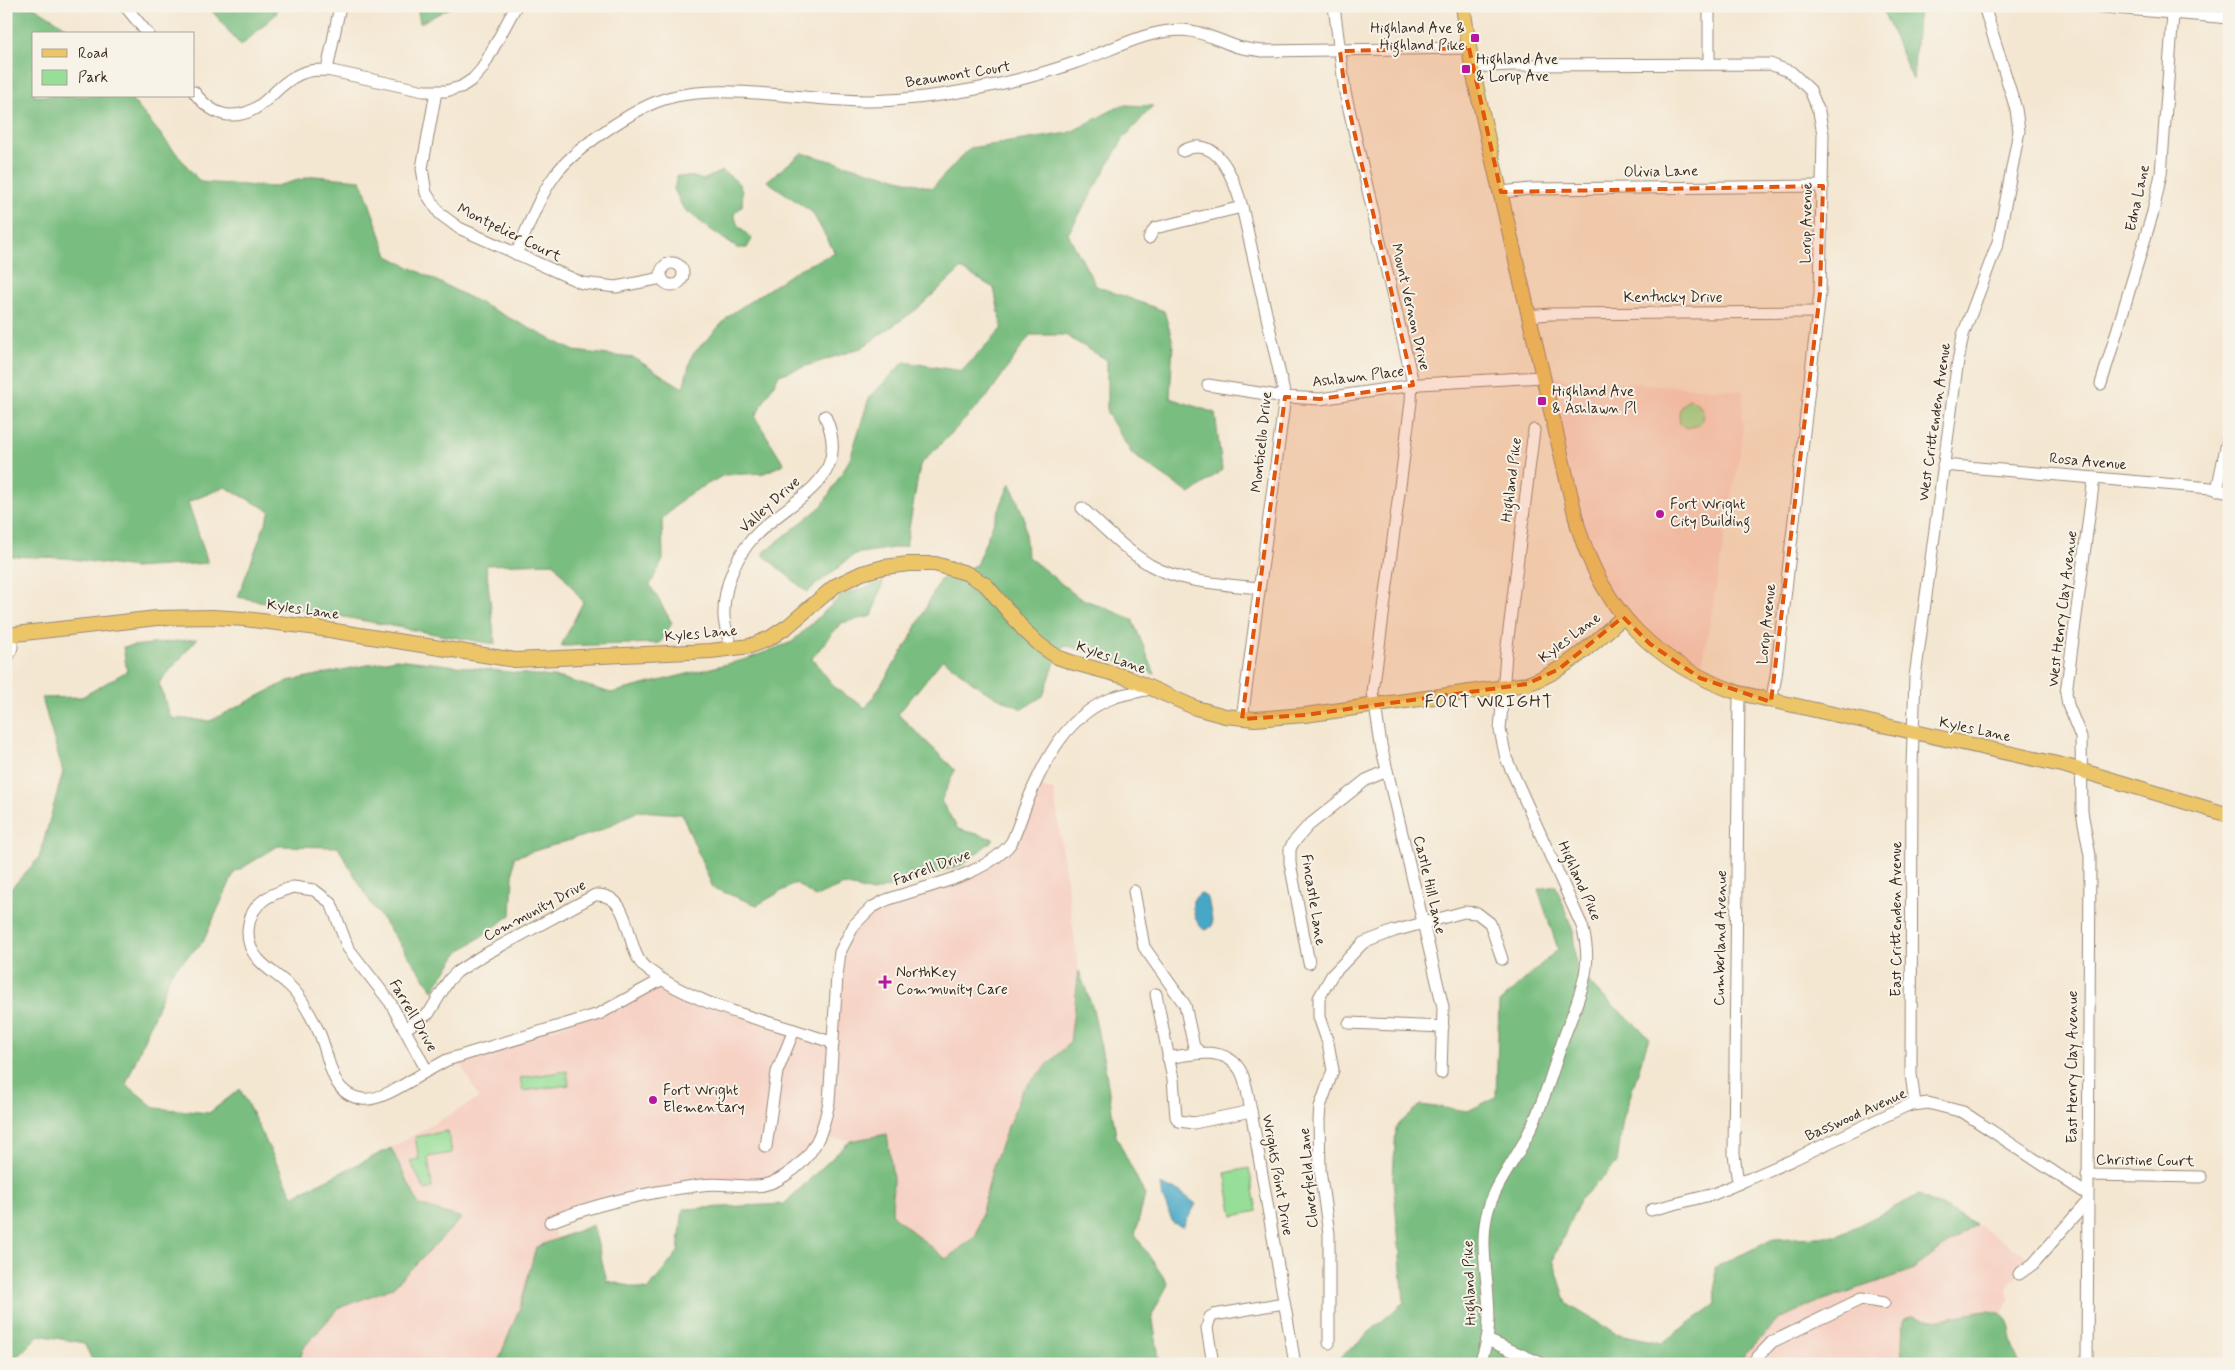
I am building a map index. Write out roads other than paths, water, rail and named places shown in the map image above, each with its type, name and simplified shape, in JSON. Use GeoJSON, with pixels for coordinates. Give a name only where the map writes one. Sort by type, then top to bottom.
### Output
{"type":"FeatureCollection","features":[{"type":"Feature","properties":{"kind":"main road"},"geometry":{"type":"LineString","coordinates":[[1463,6],[1472,67],[1542,377],[1585,550],[1600,583],[1623,617]]}},
{"type":"Feature","properties":{"kind":"main road","name":"Kyles Lane"},"geometry":{"type":"LineString","coordinates":[[9,634],[157,618],[212,617],[310,626],[515,660],[542,661],[732,649],[770,638],[788,626],[835,586],[862,573],[884,567],[909,564],[935,564],[966,573],[986,585],[1025,631],[1040,645],[1057,656],[1074,663],[1126,677],[1196,708],[1242,719],[1270,719],[1527,684],[1548,676],[1623,617],[1650,644],[1680,667],[1700,678],[1739,694],[2083,771],[2229,815]]}},
{"type":"Feature","properties":{"kind":"street"},"geometry":{"type":"LineString","coordinates":[[125,6],[146,32]]}},
{"type":"Feature","properties":{"kind":"street"},"geometry":{"type":"LineString","coordinates":[[326,70],[340,6]]}},
{"type":"Feature","properties":{"kind":"street"},"geometry":{"type":"LineString","coordinates":[[195,93],[209,108],[222,114],[235,115],[252,112],[299,74],[312,70],[326,70],[436,92],[461,87],[474,79],[482,70],[516,6]]}},
{"type":"Feature","properties":{"kind":"street","name":"Mount Vernon Drive"},"geometry":{"type":"LineString","coordinates":[[1334,6],[1345,92],[1412,386],[1374,692],[1374,706]]}},
{"type":"Feature","properties":{"kind":"street"},"geometry":{"type":"LineString","coordinates":[[1709,6],[1709,64]]}},
{"type":"Feature","properties":{"kind":"street","name":"West Crittenden Avenue"},"geometry":{"type":"LineString","coordinates":[[1914,734],[1915,677],[1956,367],[1963,335],[1997,247],[2019,132],[2016,109],[1984,6]]}},
{"type":"Feature","properties":{"kind":"street"},"geometry":{"type":"LineString","coordinates":[[2092,6],[2229,18]]}},
{"type":"Feature","properties":{"kind":"street","name":"Edna Lane"},"geometry":{"type":"LineString","coordinates":[[2101,384],[2153,212],[2159,183],[2173,14]]}},
{"type":"Feature","properties":{"kind":"street","name":"Beaumont Court"},"geometry":{"type":"LineString","coordinates":[[516,254],[546,188],[565,163],[638,111],[672,97],[721,92],[845,101],[919,98],[1026,78],[1074,63],[1152,34],[1167,31],[1196,32],[1240,48],[1263,52],[1469,48]]}},
{"type":"Feature","properties":{"kind":"street","name":"Lorup Avenue"},"geometry":{"type":"LineString","coordinates":[[1472,67],[1770,64],[1782,67],[1800,79],[1810,90],[1819,112],[1823,134],[1821,265],[1818,312],[1776,676],[1771,702]]}},
{"type":"Feature","properties":{"kind":"street","name":"Montpelier Court"},"geometry":{"type":"LineString","coordinates":[[436,92],[422,168],[426,193],[440,214],[449,221],[516,254],[564,276],[593,286],[629,286],[662,278]]}},
{"type":"Feature","properties":{"kind":"street","name":"Monticello Drive"},"geometry":{"type":"LineString","coordinates":[[1183,151],[1189,147],[1201,146],[1216,154],[1233,178],[1242,207],[1285,397],[1242,719]]}},
{"type":"Feature","properties":{"kind":"street","name":"Olivia Lane"},"geometry":{"type":"LineString","coordinates":[[1501,192],[1531,188],[1823,186]]}},
{"type":"Feature","properties":{"kind":"street"},"geometry":{"type":"LineString","coordinates":[[1149,238],[1155,228],[1242,207]]}},
{"type":"Feature","properties":{"kind":"street","name":"Kentucky Drive"},"geometry":{"type":"LineString","coordinates":[[1528,316],[1560,314],[1818,312]]}},
{"type":"Feature","properties":{"kind":"street","name":"Ashlawn Place"},"geometry":{"type":"LineString","coordinates":[[1208,385],[1285,397],[1320,398],[1412,386],[1542,377]]}},
{"type":"Feature","properties":{"kind":"street","name":"Valley Drive"},"geometry":{"type":"LineString","coordinates":[[732,649],[724,615],[728,587],[733,570],[749,542],[824,475],[833,456],[831,430],[825,416]]}},
{"type":"Feature","properties":{"kind":"street","name":"Highland Pike"},"geometry":{"type":"LineString","coordinates":[[1479,1364],[1487,1340],[1488,1294],[1485,1240],[1488,1210],[1539,1111],[1578,997],[1586,970],[1587,956],[1586,941],[1576,911],[1506,758],[1500,730],[1506,654],[1534,430]]}},
{"type":"Feature","properties":{"kind":"street"},"geometry":{"type":"LineString","coordinates":[[2217,490],[2229,433]]}},
{"type":"Feature","properties":{"kind":"street","name":"Rosa Avenue"},"geometry":{"type":"LineString","coordinates":[[1943,465],[2229,492]]}},
{"type":"Feature","properties":{"kind":"street","name":"West Henry Clay Avenue"},"geometry":{"type":"LineString","coordinates":[[2083,771],[2081,737],[2068,705],[2066,693],[2094,478]]}},
{"type":"Feature","properties":{"kind":"street"},"geometry":{"type":"LineString","coordinates":[[1082,508],[1135,555],[1165,572],[1202,581],[1259,588]]}},
{"type":"Feature","properties":{"kind":"street"},"geometry":{"type":"LineString","coordinates":[[6,663],[12,647],[9,634]]}},
{"type":"Feature","properties":{"kind":"street","name":"Farrell Drive"},"geometry":{"type":"LineString","coordinates":[[550,1222],[572,1213],[611,1203],[703,1185],[757,1186],[782,1178],[798,1167],[808,1157],[819,1139],[825,1122],[829,1102],[840,952],[854,925],[871,908],[884,901],[971,871],[988,863],[1012,842],[1048,757],[1068,729],[1084,714],[1111,698],[1150,689]]}},
{"type":"Feature","properties":{"kind":"street","name":"Cumberland Avenue"},"geometry":{"type":"LineString","coordinates":[[1739,694],[1734,1154],[1737,1176],[1740,1183]]}},
{"type":"Feature","properties":{"kind":"street","name":"Castle Hill Lane"},"geometry":{"type":"LineString","coordinates":[[1374,706],[1422,924],[1443,1007],[1441,1073]]}},
{"type":"Feature","properties":{"kind":"street","name":"East Crittenden Avenue"},"geometry":{"type":"LineString","coordinates":[[1914,734],[1912,1074],[1915,1104]]}},
{"type":"Feature","properties":{"kind":"street","name":"Fincastle Lane"},"geometry":{"type":"LineString","coordinates":[[1309,963],[1290,863],[1290,849],[1308,826],[1366,780],[1387,771]]}},
{"type":"Feature","properties":{"kind":"street","name":"East Henry Clay Avenue"},"geometry":{"type":"LineString","coordinates":[[2083,771],[2082,812],[2090,856],[2087,1364]]}},
{"type":"Feature","properties":{"kind":"street","name":"Farrell Drive"},"geometry":{"type":"LineString","coordinates":[[427,1072],[381,988],[360,966],[348,948],[336,912],[324,896],[307,887],[294,887],[271,895],[261,903],[252,914],[249,924],[248,937],[250,946],[263,964],[297,994],[323,1040],[335,1082],[344,1092],[361,1099],[379,1097],[427,1072],[448,1060],[599,1014],[661,980]]}},
{"type":"Feature","properties":{"kind":"street"},"geometry":{"type":"LineString","coordinates":[[1134,891],[1144,947],[1185,1005],[1194,1047],[1200,1052]]}},
{"type":"Feature","properties":{"kind":"street","name":"Community Drive"},"geometry":{"type":"LineString","coordinates":[[405,1029],[429,1013],[449,980],[457,972],[480,957],[595,895],[605,894],[612,898],[619,907],[631,933],[637,957],[643,966],[661,980]]}},
{"type":"Feature","properties":{"kind":"street","name":"Cloverfield Lane"},"geometry":{"type":"LineString","coordinates":[[1329,1343],[1329,1234],[1320,1170],[1319,1119],[1320,1107],[1333,1070],[1328,1043],[1319,1017],[1319,998],[1332,975],[1363,943],[1394,931],[1464,912],[1477,914],[1490,923],[1502,959]]}},
{"type":"Feature","properties":{"kind":"street"},"geometry":{"type":"LineString","coordinates":[[661,980],[710,1004],[833,1043]]}},
{"type":"Feature","properties":{"kind":"street"},"geometry":{"type":"LineString","coordinates":[[1156,994],[1173,1079],[1176,1117],[1178,1120],[1194,1123],[1251,1111]]}},
{"type":"Feature","properties":{"kind":"street"},"geometry":{"type":"LineString","coordinates":[[1348,1023],[1443,1027]]}},
{"type":"Feature","properties":{"kind":"street"},"geometry":{"type":"LineString","coordinates":[[766,1147],[777,1072],[794,1030]]}},
{"type":"Feature","properties":{"kind":"street","name":"Wrights Point Drive"},"geometry":{"type":"LineString","coordinates":[[1168,1058],[1200,1052],[1225,1057],[1240,1070],[1251,1111],[1295,1364]]}},
{"type":"Feature","properties":{"kind":"street","name":"Basswood Avenue"},"geometry":{"type":"LineString","coordinates":[[1651,1210],[1714,1194],[1915,1104],[1940,1104],[1963,1112],[2087,1198]]}},
{"type":"Feature","properties":{"kind":"street","name":"Christine Court"},"geometry":{"type":"LineString","coordinates":[[2088,1175],[2201,1177]]}},
{"type":"Feature","properties":{"kind":"street"},"geometry":{"type":"LineString","coordinates":[[2019,1274],[2033,1264],[2087,1198]]}},
{"type":"Feature","properties":{"kind":"street"},"geometry":{"type":"LineString","coordinates":[[1751,1364],[1772,1342],[1861,1299],[1884,1304]]}},
{"type":"Feature","properties":{"kind":"street"},"geometry":{"type":"LineString","coordinates":[[1214,1364],[1207,1328],[1207,1322],[1210,1317],[1284,1303]]}},
{"type":"Feature","properties":{"kind":"street"},"geometry":{"type":"LineString","coordinates":[[1487,1340],[1543,1364]]}},
{"type":"Feature","properties":{"kind":"water"},"geometry":{"type":"Polygon","coordinates":[[[1200,893],[1208,898],[1213,925],[1204,930],[1196,920],[1193,909],[1193,900],[1200,893]]]}},
{"type":"Feature","properties":{"kind":"water"},"geometry":{"type":"Polygon","coordinates":[[[1161,1185],[1179,1191],[1196,1204],[1183,1227],[1173,1223],[1163,1198],[1161,1185]]]}},
{"type":"Feature","properties":{"kind":"place","name":"Highland Ave & Highland Pike"},"geometry":{"type":"Point","coordinates":[1475,38]}},
{"type":"Feature","properties":{"kind":"place","name":"Highland Ave & Lorup Ave"},"geometry":{"type":"Point","coordinates":[1466,69]}},
{"type":"Feature","properties":{"kind":"place","name":"Highland Ave & Ashlawn Pl"},"geometry":{"type":"Point","coordinates":[1542,401]}},
{"type":"Feature","properties":{"kind":"place","name":"Fort Wright City Building"},"geometry":{"type":"Point","coordinates":[1660,514]}},
{"type":"Feature","properties":{"kind":"place","name":"NorthKey Community Care"},"geometry":{"type":"Point","coordinates":[885,982]}},
{"type":"Feature","properties":{"kind":"place","name":"Fort Wright Elementary"},"geometry":{"type":"Point","coordinates":[653,1100]}},
{"type":"Feature","properties":{"kind":"district","name":"FORT WRIGHT"},"geometry":{"type":"Point","coordinates":[1489,702]}}]}
